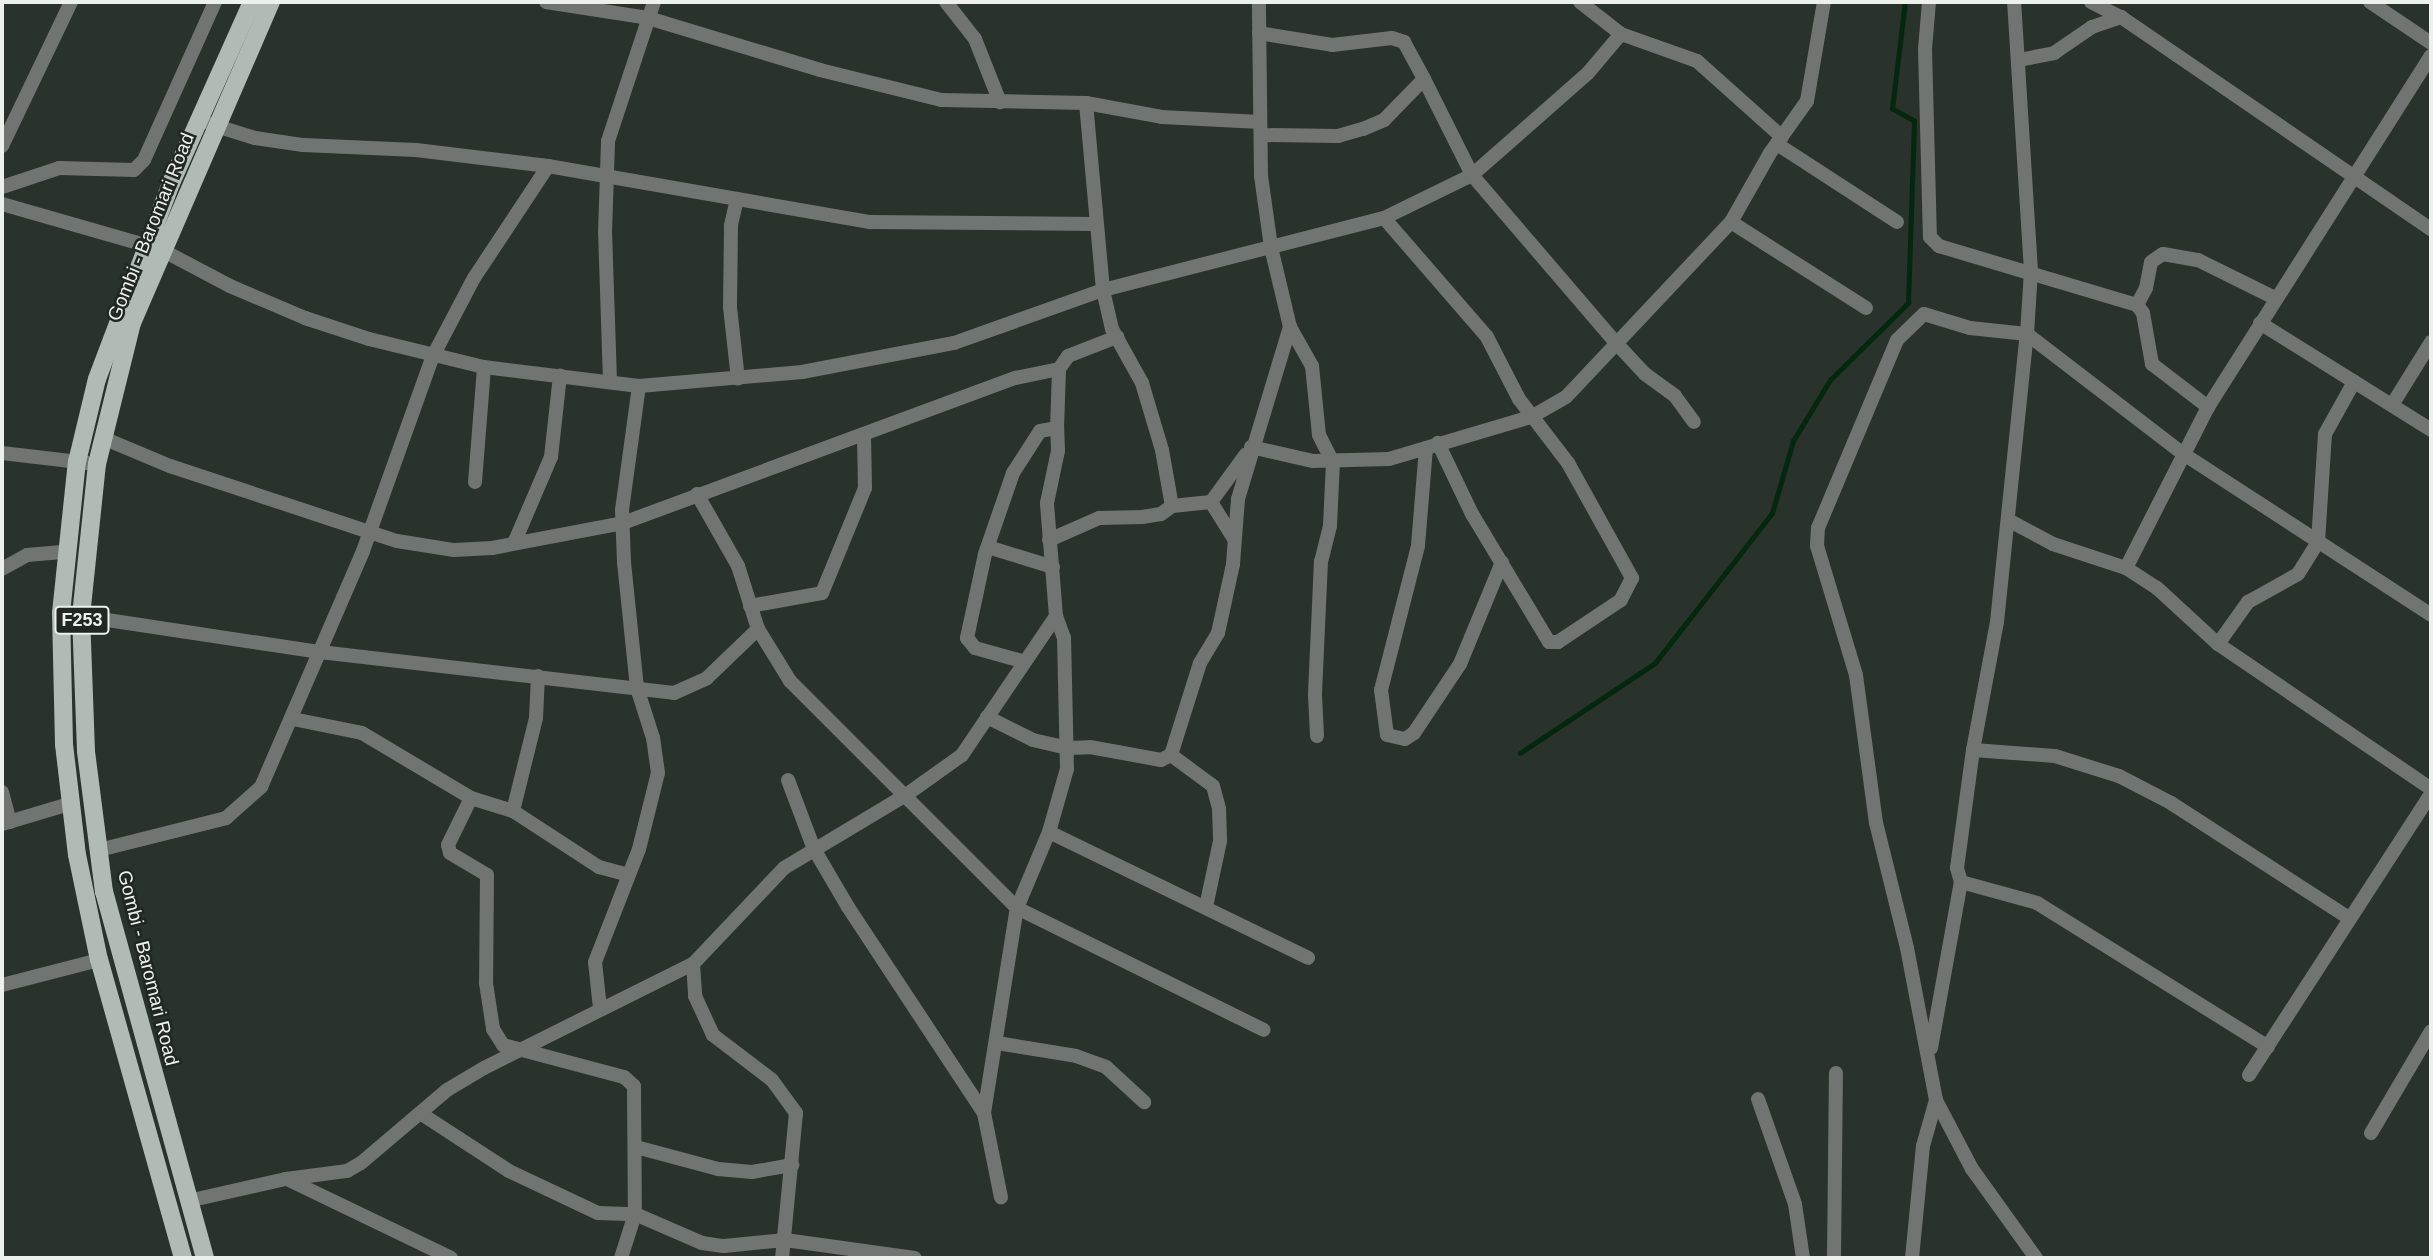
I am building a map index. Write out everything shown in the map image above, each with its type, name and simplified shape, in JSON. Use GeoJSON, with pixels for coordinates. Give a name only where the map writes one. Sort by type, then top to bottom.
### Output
{"type":"FeatureCollection","features":[{"type":"Feature","properties":{"kind":"main road","name":"Gombi - Baromari Road"},"geometry":{"type":"LineString","coordinates":[[183,1258],[99,960],[69,804],[61,707],[65,552],[77,462],[97,379],[208,123],[252,2]]}},
{"type":"Feature","properties":{"kind":"main road","name":"Gombi - Baromari Road"},"geometry":{"type":"LineString","coordinates":[[208,123],[271,2]]}},
{"type":"Feature","properties":{"kind":"main road","name":"Gombi - Baromari Road"},"geometry":{"type":"LineString","coordinates":[[154,248],[132,323],[97,464],[81,616],[86,751],[104,892],[205,1258]]}},
{"type":"Feature","properties":{"kind":"street"},"geometry":{"type":"LineString","coordinates":[[2,146],[71,2]]}},
{"type":"Feature","properties":{"kind":"street"},"geometry":{"type":"LineString","coordinates":[[2,187],[59,169],[134,170],[144,160],[215,2]]}},
{"type":"Feature","properties":{"kind":"street"},"geometry":{"type":"LineString","coordinates":[[546,2],[648,18],[893,90],[942,100],[1086,103],[1162,117],[1338,136],[1384,120],[1424,79]]}},
{"type":"Feature","properties":{"kind":"street"},"geometry":{"type":"LineString","coordinates":[[610,381],[608,141],[654,2]]}},
{"type":"Feature","properties":{"kind":"street"},"geometry":{"type":"LineString","coordinates":[[946,2],[975,39],[1000,102]]}},
{"type":"Feature","properties":{"kind":"street"},"geometry":{"type":"LineString","coordinates":[[1259,2],[1261,128],[1270,247],[1290,327],[1312,366],[1319,435],[1333,462],[1330,526],[1321,561],[1315,695],[1317,736]]}},
{"type":"Feature","properties":{"kind":"street"},"geometry":{"type":"LineString","coordinates":[[1580,2],[1621,34],[1697,61],[1780,141],[1897,222]]}},
{"type":"Feature","properties":{"kind":"street"},"geometry":{"type":"LineString","coordinates":[[1251,447],[1333,462],[1389,459],[1531,417],[1566,397],[1731,222],[1810,92],[1824,2]]}},
{"type":"Feature","properties":{"kind":"street"},"geometry":{"type":"LineString","coordinates":[[1929,2],[1926,62],[1930,237],[1939,246],[2031,271],[2137,305],[2143,313],[2152,364],[2208,407]]}},
{"type":"Feature","properties":{"kind":"street"},"geometry":{"type":"LineString","coordinates":[[1930,1053],[1961,882],[1957,868],[1973,750],[1997,622],[2010,521],[2027,334],[2031,271],[2014,2]]}},
{"type":"Feature","properties":{"kind":"street"},"geometry":{"type":"LineString","coordinates":[[2091,2],[2120,17],[2431,229]]}},
{"type":"Feature","properties":{"kind":"street"},"geometry":{"type":"LineString","coordinates":[[2370,2],[2431,43]]}},
{"type":"Feature","properties":{"kind":"street"},"geometry":{"type":"LineString","coordinates":[[2019,60],[2054,53],[2092,27],[2120,17]]}},
{"type":"Feature","properties":{"kind":"street"},"geometry":{"type":"LineString","coordinates":[[1258,33],[1332,45],[1392,38],[1404,42],[1472,175],[1617,344],[1645,374],[1675,396],[1694,422]]}},
{"type":"Feature","properties":{"kind":"street"},"geometry":{"type":"LineString","coordinates":[[2,204],[154,248],[230,286],[305,318],[433,356],[484,367],[639,386],[738,379],[802,372],[954,343],[1103,290],[1384,218],[1472,175],[1588,73],[1621,34]]}},
{"type":"Feature","properties":{"kind":"street"},"geometry":{"type":"LineString","coordinates":[[2126,568],[2182,453],[2208,407],[2431,56]]}},
{"type":"Feature","properties":{"kind":"street"},"geometry":{"type":"LineString","coordinates":[[1086,103],[1103,290],[1116,337],[1142,383],[1162,450],[1172,506]]}},
{"type":"Feature","properties":{"kind":"street"},"geometry":{"type":"LineString","coordinates":[[208,123],[255,138],[303,145],[416,150],[548,166],[870,222],[1096,224]]}},
{"type":"Feature","properties":{"kind":"street"},"geometry":{"type":"LineString","coordinates":[[99,850],[226,818],[243,807],[261,787],[293,719],[369,530],[433,356],[474,278],[548,166]]}},
{"type":"Feature","properties":{"kind":"street"},"geometry":{"type":"LineString","coordinates":[[737,198],[731,226],[730,307],[738,379]]}},
{"type":"Feature","properties":{"kind":"street"},"geometry":{"type":"LineString","coordinates":[[1384,218],[1487,337],[1531,417],[1568,463],[1632,578],[1620,600],[1558,642],[1549,642],[1432,446]]}},
{"type":"Feature","properties":{"kind":"street"},"geometry":{"type":"LineString","coordinates":[[1731,222],[1866,308]]}},
{"type":"Feature","properties":{"kind":"street"},"geometry":{"type":"LineString","coordinates":[[2137,305],[2146,288],[2155,256],[2163,254],[2198,260],[2275,298]]}},
{"type":"Feature","properties":{"kind":"street"},"geometry":{"type":"LineString","coordinates":[[2036,1258],[1972,1169],[1936,1100],[1930,1053],[1877,823],[1856,675],[1821,565],[1818,528],[1882,366],[1912,322],[1924,314],[1970,328],[2027,334],[2182,453],[2431,615]]}},
{"type":"Feature","properties":{"kind":"street"},"geometry":{"type":"LineString","coordinates":[[2260,323],[2431,430]]}},
{"type":"Feature","properties":{"kind":"street"},"geometry":{"type":"LineString","coordinates":[[987,717],[1032,740],[1068,748],[1090,747],[1161,760],[1171,755],[1200,663],[1218,633],[1234,564],[1234,539],[1251,447],[1275,389],[1290,327]]}},
{"type":"Feature","properties":{"kind":"street"},"geometry":{"type":"LineString","coordinates":[[1001,1197],[984,1113],[1017,908],[1049,832],[1063,789],[1068,748],[1064,638],[1056,616],[1047,503],[1058,451],[1059,369],[1068,356],[1116,337]]}},
{"type":"Feature","properties":{"kind":"street"},"geometry":{"type":"LineString","coordinates":[[2392,405],[2431,342]]}},
{"type":"Feature","properties":{"kind":"street"},"geometry":{"type":"LineString","coordinates":[[475,482],[484,367]]}},
{"type":"Feature","properties":{"kind":"street"},"geometry":{"type":"LineString","coordinates":[[103,438],[170,466],[419,547],[454,550],[623,523],[698,494],[864,437],[1016,378],[1059,369]]}},
{"type":"Feature","properties":{"kind":"street"},"geometry":{"type":"LineString","coordinates":[[516,541],[551,457],[560,375]]}},
{"type":"Feature","properties":{"kind":"street"},"geometry":{"type":"LineString","coordinates":[[2218,644],[2248,602],[2298,574],[2318,542],[2325,434],[2354,382]]}},
{"type":"Feature","properties":{"kind":"street"},"geometry":{"type":"LineString","coordinates":[[600,1008],[595,962],[628,875],[658,774],[653,738],[636,686],[623,523],[639,386]]}},
{"type":"Feature","properties":{"kind":"street"},"geometry":{"type":"LineString","coordinates":[[1022,661],[968,644],[988,547],[1025,452],[1040,432],[1057,428]]}},
{"type":"Feature","properties":{"kind":"street"},"geometry":{"type":"LineString","coordinates":[[751,606],[822,593],[862,497],[864,437]]}},
{"type":"Feature","properties":{"kind":"street"},"geometry":{"type":"LineString","coordinates":[[1432,446],[1418,546],[1381,690],[1387,735],[1405,738],[1414,733],[1460,664],[1502,562]]}},
{"type":"Feature","properties":{"kind":"street"},"geometry":{"type":"LineString","coordinates":[[1049,540],[1099,518],[1142,517],[1161,514],[1172,506],[1211,502],[1251,447]]}},
{"type":"Feature","properties":{"kind":"street"},"geometry":{"type":"LineString","coordinates":[[2,453],[97,464]]}},
{"type":"Feature","properties":{"kind":"street"},"geometry":{"type":"LineString","coordinates":[[698,494],[738,566],[758,629],[790,681],[814,709],[906,795],[1017,908],[1264,1030]]}},
{"type":"Feature","properties":{"kind":"street"},"geometry":{"type":"LineString","coordinates":[[1211,502],[1234,539]]}},
{"type":"Feature","properties":{"kind":"street"},"geometry":{"type":"LineString","coordinates":[[2010,521],[2053,544],[2126,568],[2157,588],[2218,644],[2431,792],[2249,1075]]}},
{"type":"Feature","properties":{"kind":"street"},"geometry":{"type":"LineString","coordinates":[[988,547],[1053,567]]}},
{"type":"Feature","properties":{"kind":"street"},"geometry":{"type":"LineString","coordinates":[[2,569],[27,555],[65,552]]}},
{"type":"Feature","properties":{"kind":"street"},"geometry":{"type":"LineString","coordinates":[[81,616],[320,652],[674,692],[692,688],[758,629]]}},
{"type":"Feature","properties":{"kind":"street"},"geometry":{"type":"LineString","coordinates":[[188,1201],[286,1179],[346,1171],[420,1113],[484,1068],[525,1051],[600,1008],[693,964],[784,868],[906,795],[962,755],[1022,661],[1056,616]]}},
{"type":"Feature","properties":{"kind":"street"},"geometry":{"type":"LineString","coordinates":[[513,811],[534,731],[538,676]]}},
{"type":"Feature","properties":{"kind":"street"},"geometry":{"type":"LineString","coordinates":[[293,719],[362,733],[471,798],[513,811],[599,867],[628,875]]}},
{"type":"Feature","properties":{"kind":"street"},"geometry":{"type":"LineString","coordinates":[[1973,750],[2055,756],[2119,776],[2171,803],[2350,919]]}},
{"type":"Feature","properties":{"kind":"street"},"geometry":{"type":"LineString","coordinates":[[1171,755],[1213,786],[1219,809],[1220,841],[1206,907]]}},
{"type":"Feature","properties":{"kind":"street"},"geometry":{"type":"LineString","coordinates":[[789,780],[814,849],[848,907],[984,1113]]}},
{"type":"Feature","properties":{"kind":"street"},"geometry":{"type":"LineString","coordinates":[[2,792],[6,823],[69,804]]}},
{"type":"Feature","properties":{"kind":"street"},"geometry":{"type":"LineString","coordinates":[[471,798],[447,845],[450,853],[487,875],[484,938],[489,1010],[503,1045],[624,1077],[634,1086],[635,1214],[621,1258]]}},
{"type":"Feature","properties":{"kind":"street"},"geometry":{"type":"LineString","coordinates":[[1049,832],[1308,958]]}},
{"type":"Feature","properties":{"kind":"street"},"geometry":{"type":"LineString","coordinates":[[1961,882],[2037,903],[2268,1047]]}},
{"type":"Feature","properties":{"kind":"street"},"geometry":{"type":"LineString","coordinates":[[2,985],[99,960]]}},
{"type":"Feature","properties":{"kind":"street"},"geometry":{"type":"LineString","coordinates":[[693,964],[695,996],[713,1035],[772,1080],[796,1113],[782,1258]]}},
{"type":"Feature","properties":{"kind":"street"},"geometry":{"type":"LineString","coordinates":[[2371,1133],[2431,1031]]}},
{"type":"Feature","properties":{"kind":"street"},"geometry":{"type":"LineString","coordinates":[[997,1043],[1066,1054],[1106,1067],[1144,1102]]}},
{"type":"Feature","properties":{"kind":"street"},"geometry":{"type":"LineString","coordinates":[[1834,1258],[1836,1073]]}},
{"type":"Feature","properties":{"kind":"street"},"geometry":{"type":"LineString","coordinates":[[1758,1099],[1795,1204],[1803,1258]]}},
{"type":"Feature","properties":{"kind":"street"},"geometry":{"type":"LineString","coordinates":[[1912,1258],[1923,1146],[1936,1100]]}},
{"type":"Feature","properties":{"kind":"street"},"geometry":{"type":"LineString","coordinates":[[420,1113],[547,1191],[598,1213],[635,1214],[702,1243],[741,1247],[785,1240],[915,1258]]}},
{"type":"Feature","properties":{"kind":"street"},"geometry":{"type":"LineString","coordinates":[[636,1147],[729,1170],[752,1172],[792,1165]]}},
{"type":"Feature","properties":{"kind":"street"},"geometry":{"type":"LineString","coordinates":[[286,1179],[452,1258]]}},
{"type":"Feature","properties":{"kind":"street"},"geometry":{"type":"LineString","coordinates":[[696,1258],[702,1243]]}},
{"type":"Feature","properties":{"kind":"waterway"},"geometry":{"type":"LineString","coordinates":[[1520,753],[1655,663],[1772,513],[1793,441],[1830,380],[1908,303],[1914,121],[1892,109],[1905,2]]}}]}
